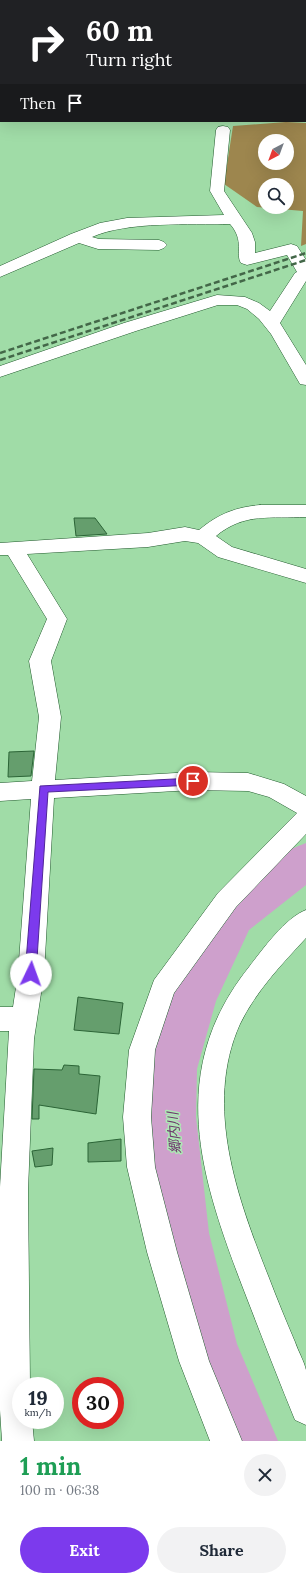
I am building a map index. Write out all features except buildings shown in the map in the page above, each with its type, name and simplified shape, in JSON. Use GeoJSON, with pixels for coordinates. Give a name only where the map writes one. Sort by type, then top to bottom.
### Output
{"type":"FeatureCollection","features":[{"type":"Feature","properties":{"kind":"street"},"geometry":{"type":"LineString","coordinates":[[223,130],[217,191],[249,241],[247,260],[291,249],[306,274],[301,276],[295,283],[271,323]]}},
{"type":"Feature","properties":{"kind":"street"},"geometry":{"type":"LineString","coordinates":[[0,272],[76,237],[100,228],[127,223],[234,219]]}},
{"type":"Feature","properties":{"kind":"street"},"geometry":{"type":"LineString","coordinates":[[76,237],[98,244],[121,243],[159,245]]}},
{"type":"Feature","properties":{"kind":"street"},"geometry":{"type":"LineString","coordinates":[[0,372],[130,327],[217,300],[239,300],[253,306],[265,315],[306,380]]}},
{"type":"Feature","properties":{"kind":"street"},"geometry":{"type":"LineString","coordinates":[[203,536],[219,524],[234,516],[306,511]]}},
{"type":"Feature","properties":{"kind":"street"},"geometry":{"type":"LineString","coordinates":[[6,549],[148,540],[185,534],[203,536],[225,552],[306,576]]}},
{"type":"Feature","properties":{"kind":"street"},"geometry":{"type":"LineString","coordinates":[[6,549],[57,619],[40,661],[50,717],[43,789],[31,974],[12,1019],[21,1038],[14,1190],[14,1388],[18,1441]]}},
{"type":"Feature","properties":{"kind":"street"},"geometry":{"type":"LineString","coordinates":[[0,792],[193,781],[248,782],[276,790],[306,807]]}},
{"type":"Feature","properties":{"kind":"street"},"geometry":{"type":"LineString","coordinates":[[226,1441],[194,1362],[162,1252],[141,1167],[137,1117],[142,1050],[163,988],[226,900],[306,818]]}},
{"type":"Feature","properties":{"kind":"street"},"geometry":{"type":"LineString","coordinates":[[306,921],[250,983],[227,1024],[217,1056],[210,1095],[211,1130],[221,1185],[249,1266],[306,1408]]}},
{"type":"Feature","properties":{"kind":"shaded area"},"geometry":{"type":"Polygon","coordinates":[[[286,122],[306,123],[306,244],[301,246],[303,211],[294,210],[294,178],[258,178],[258,207],[224,184],[233,126],[286,122]]]}},
{"type":"Feature","properties":{"kind":"waterway","name":"郷内川"},"geometry":{"type":"LineString","coordinates":[[250,1441],[210,1346],[183,1233],[172,1117],[173,1069],[193,1000],[233,917],[306,861]]}},
{"type":"Feature","properties":{"kind":"railway"},"geometry":{"type":"LineString","coordinates":[[0,353],[306,253]]}},
{"type":"Feature","properties":{"kind":"railway"},"geometry":{"type":"LineString","coordinates":[[0,360],[306,260]]}},
{"type":"Feature","properties":{"kind":"route"},"geometry":{"type":"LineString","coordinates":[[31,974],[43,789],[193,781]]}}]}
